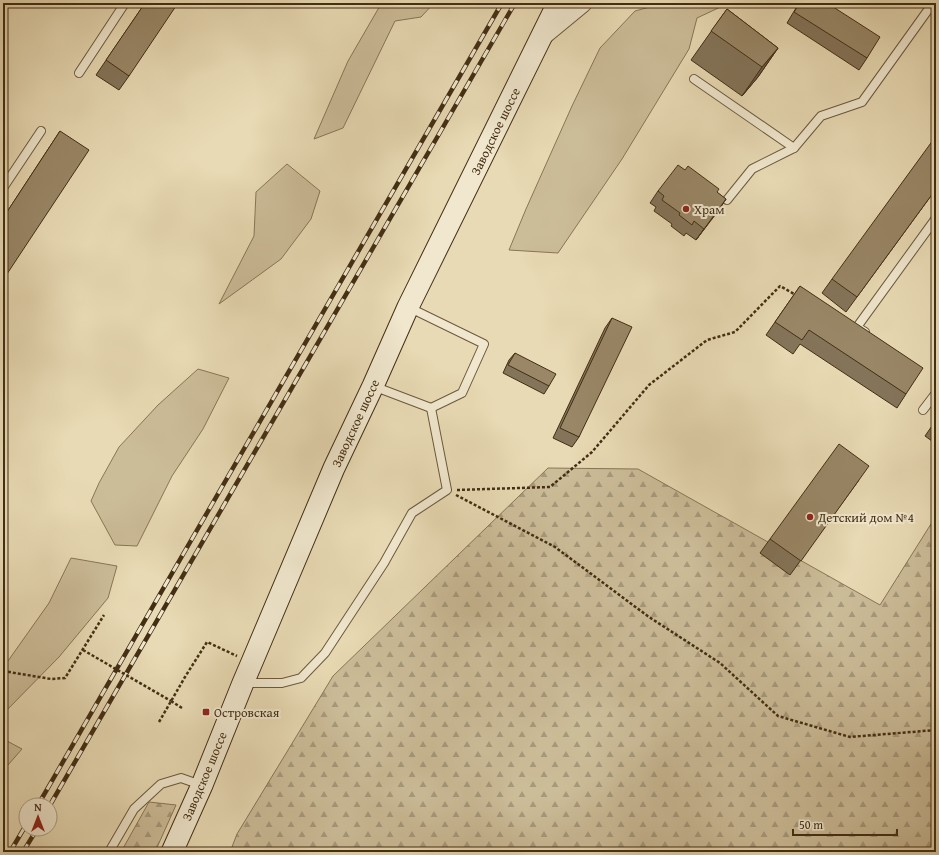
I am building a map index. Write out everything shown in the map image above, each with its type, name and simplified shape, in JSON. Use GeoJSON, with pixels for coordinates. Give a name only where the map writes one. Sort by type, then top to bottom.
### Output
{"type":"FeatureCollection","features":[{"type":"Feature","properties":{"kind":"main road","name":"Заводское шоссе"},"geometry":{"type":"LineString","coordinates":[[172,852],[202,785],[243,683],[334,468],[408,307],[558,3]]}},
{"type":"Feature","properties":{"kind":"street"},"geometry":{"type":"LineString","coordinates":[[541,36],[582,3]]}},
{"type":"Feature","properties":{"kind":"lane"},"geometry":{"type":"LineString","coordinates":[[79,73],[125,3]]}},
{"type":"Feature","properties":{"kind":"lane"},"geometry":{"type":"LineString","coordinates":[[727,200],[752,169],[794,148],[821,116],[862,102],[933,3]]}},
{"type":"Feature","properties":{"kind":"lane"},"geometry":{"type":"LineString","coordinates":[[694,79],[794,148]]}},
{"type":"Feature","properties":{"kind":"lane"},"geometry":{"type":"LineString","coordinates":[[3,188],[41,131]]}},
{"type":"Feature","properties":{"kind":"lane"},"geometry":{"type":"LineString","coordinates":[[869,334],[857,327],[936,218]]}},
{"type":"Feature","properties":{"kind":"lane"},"geometry":{"type":"LineString","coordinates":[[372,386],[432,408],[462,393],[484,344],[408,307]]}},
{"type":"Feature","properties":{"kind":"lane"},"geometry":{"type":"LineString","coordinates":[[923,410],[936,393]]}},
{"type":"Feature","properties":{"kind":"lane"},"geometry":{"type":"LineString","coordinates":[[243,683],[282,683],[301,678],[326,653],[384,563],[412,513],[447,490],[432,408]]}},
{"type":"Feature","properties":{"kind":"lane"},"geometry":{"type":"LineString","coordinates":[[108,852],[134,809],[160,784],[181,778],[202,785]]}},
{"type":"Feature","properties":{"kind":"path"},"geometry":{"type":"LineString","coordinates":[[447,490],[550,487],[592,452],[649,385],[707,340],[735,332],[780,286],[801,297]]}},
{"type":"Feature","properties":{"kind":"path"},"geometry":{"type":"LineString","coordinates":[[447,490],[555,547],[648,617],[720,663],[778,716],[850,738],[936,730]]}},
{"type":"Feature","properties":{"kind":"path"},"geometry":{"type":"LineString","coordinates":[[3,671],[51,679],[65,678],[104,615]]}},
{"type":"Feature","properties":{"kind":"path"},"geometry":{"type":"LineString","coordinates":[[159,722],[207,642],[252,662]]}},
{"type":"Feature","properties":{"kind":"path"},"geometry":{"type":"LineString","coordinates":[[83,650],[182,708]]}},
{"type":"Feature","properties":{"kind":"green space"},"geometry":{"type":"Polygon","coordinates":[[[383,3],[434,3],[421,17],[395,21],[343,128],[314,139],[348,61],[383,3]]]}},
{"type":"Feature","properties":{"kind":"green space"},"geometry":{"type":"Polygon","coordinates":[[[664,3],[729,3],[697,18],[689,49],[622,159],[558,253],[509,250],[572,106],[600,48],[635,11],[664,3]]]}},
{"type":"Feature","properties":{"kind":"green space"},"geometry":{"type":"Polygon","coordinates":[[[287,164],[320,191],[311,219],[281,259],[219,304],[254,236],[256,192],[287,164]]]}},
{"type":"Feature","properties":{"kind":"green space"},"geometry":{"type":"Polygon","coordinates":[[[198,369],[229,378],[203,429],[172,476],[137,546],[115,545],[91,501],[99,483],[119,447],[158,405],[198,369]]]}},
{"type":"Feature","properties":{"kind":"green space"},"geometry":{"type":"Polygon","coordinates":[[[548,468],[638,469],[880,605],[936,516],[936,852],[230,852],[237,834],[333,676],[548,468]]]}},
{"type":"Feature","properties":{"kind":"green space"},"geometry":{"type":"Polygon","coordinates":[[[71,558],[117,566],[108,598],[59,657],[3,714],[3,668],[49,603],[71,558]]]}},
{"type":"Feature","properties":{"kind":"green space"},"geometry":{"type":"Polygon","coordinates":[[[3,741],[7,741],[22,749],[3,770],[3,741]]]}},
{"type":"Feature","properties":{"kind":"green space"},"geometry":{"type":"Polygon","coordinates":[[[149,802],[176,805],[155,852],[121,852],[149,802]]]}},
{"type":"Feature","properties":{"kind":"building"},"geometry":{"type":"Polygon","coordinates":[[[145,3],[178,3],[129,76],[106,60],[145,3]]]}},
{"type":"Feature","properties":{"kind":"building"},"geometry":{"type":"Polygon","coordinates":[[[800,3],[827,3],[880,37],[867,58],[794,12],[800,3]]]}},
{"type":"Feature","properties":{"kind":"building"},"geometry":{"type":"Polygon","coordinates":[[[727,9],[778,48],[762,67],[711,31],[727,9]]]}},
{"type":"Feature","properties":{"kind":"building"},"geometry":{"type":"Polygon","coordinates":[[[60,131],[89,150],[3,280],[3,218],[60,131]]]}},
{"type":"Feature","properties":{"kind":"building"},"geometry":{"type":"Polygon","coordinates":[[[936,136],[936,189],[857,297],[832,279],[936,136]]]}},
{"type":"Feature","properties":{"kind":"building","name":"Храм"},"geometry":{"type":"Polygon","coordinates":[[[678,165],[685,170],[688,166],[719,189],[717,192],[726,199],[704,229],[694,221],[692,225],[679,215],[680,213],[662,200],[664,196],[658,191],[678,165]]]}},
{"type":"Feature","properties":{"kind":"building"},"geometry":{"type":"Polygon","coordinates":[[[800,286],[923,368],[906,394],[809,330],[802,340],[775,322],[800,286]]]}},
{"type":"Feature","properties":{"kind":"building"},"geometry":{"type":"Polygon","coordinates":[[[612,318],[632,327],[579,437],[560,428],[612,318]]]}},
{"type":"Feature","properties":{"kind":"building"},"geometry":{"type":"Polygon","coordinates":[[[515,353],[556,374],[549,386],[508,365],[515,353]]]}},
{"type":"Feature","properties":{"kind":"building","name":"Детский дом №4"},"geometry":{"type":"Polygon","coordinates":[[[839,444],[869,466],[801,561],[770,539],[839,444]]]}},
{"type":"Feature","properties":{"kind":"railway"},"geometry":{"type":"LineString","coordinates":[[43,797],[502,3]]}},
{"type":"Feature","properties":{"kind":"railway"},"geometry":{"type":"LineString","coordinates":[[55,797],[515,3]]}},
{"type":"Feature","properties":{"kind":"railway"},"geometry":{"type":"LineString","coordinates":[[10,852],[19,837]]}},
{"type":"Feature","properties":{"kind":"railway"},"geometry":{"type":"LineString","coordinates":[[23,852],[32,837]]}},
{"type":"Feature","properties":{"kind":"place","name":"Храм"},"geometry":{"type":"Point","coordinates":[686,209]}},
{"type":"Feature","properties":{"kind":"place","name":"Детский дом №4"},"geometry":{"type":"Point","coordinates":[810,517]}},
{"type":"Feature","properties":{"kind":"place","name":"Островская"},"geometry":{"type":"Point","coordinates":[206,712]}}]}
